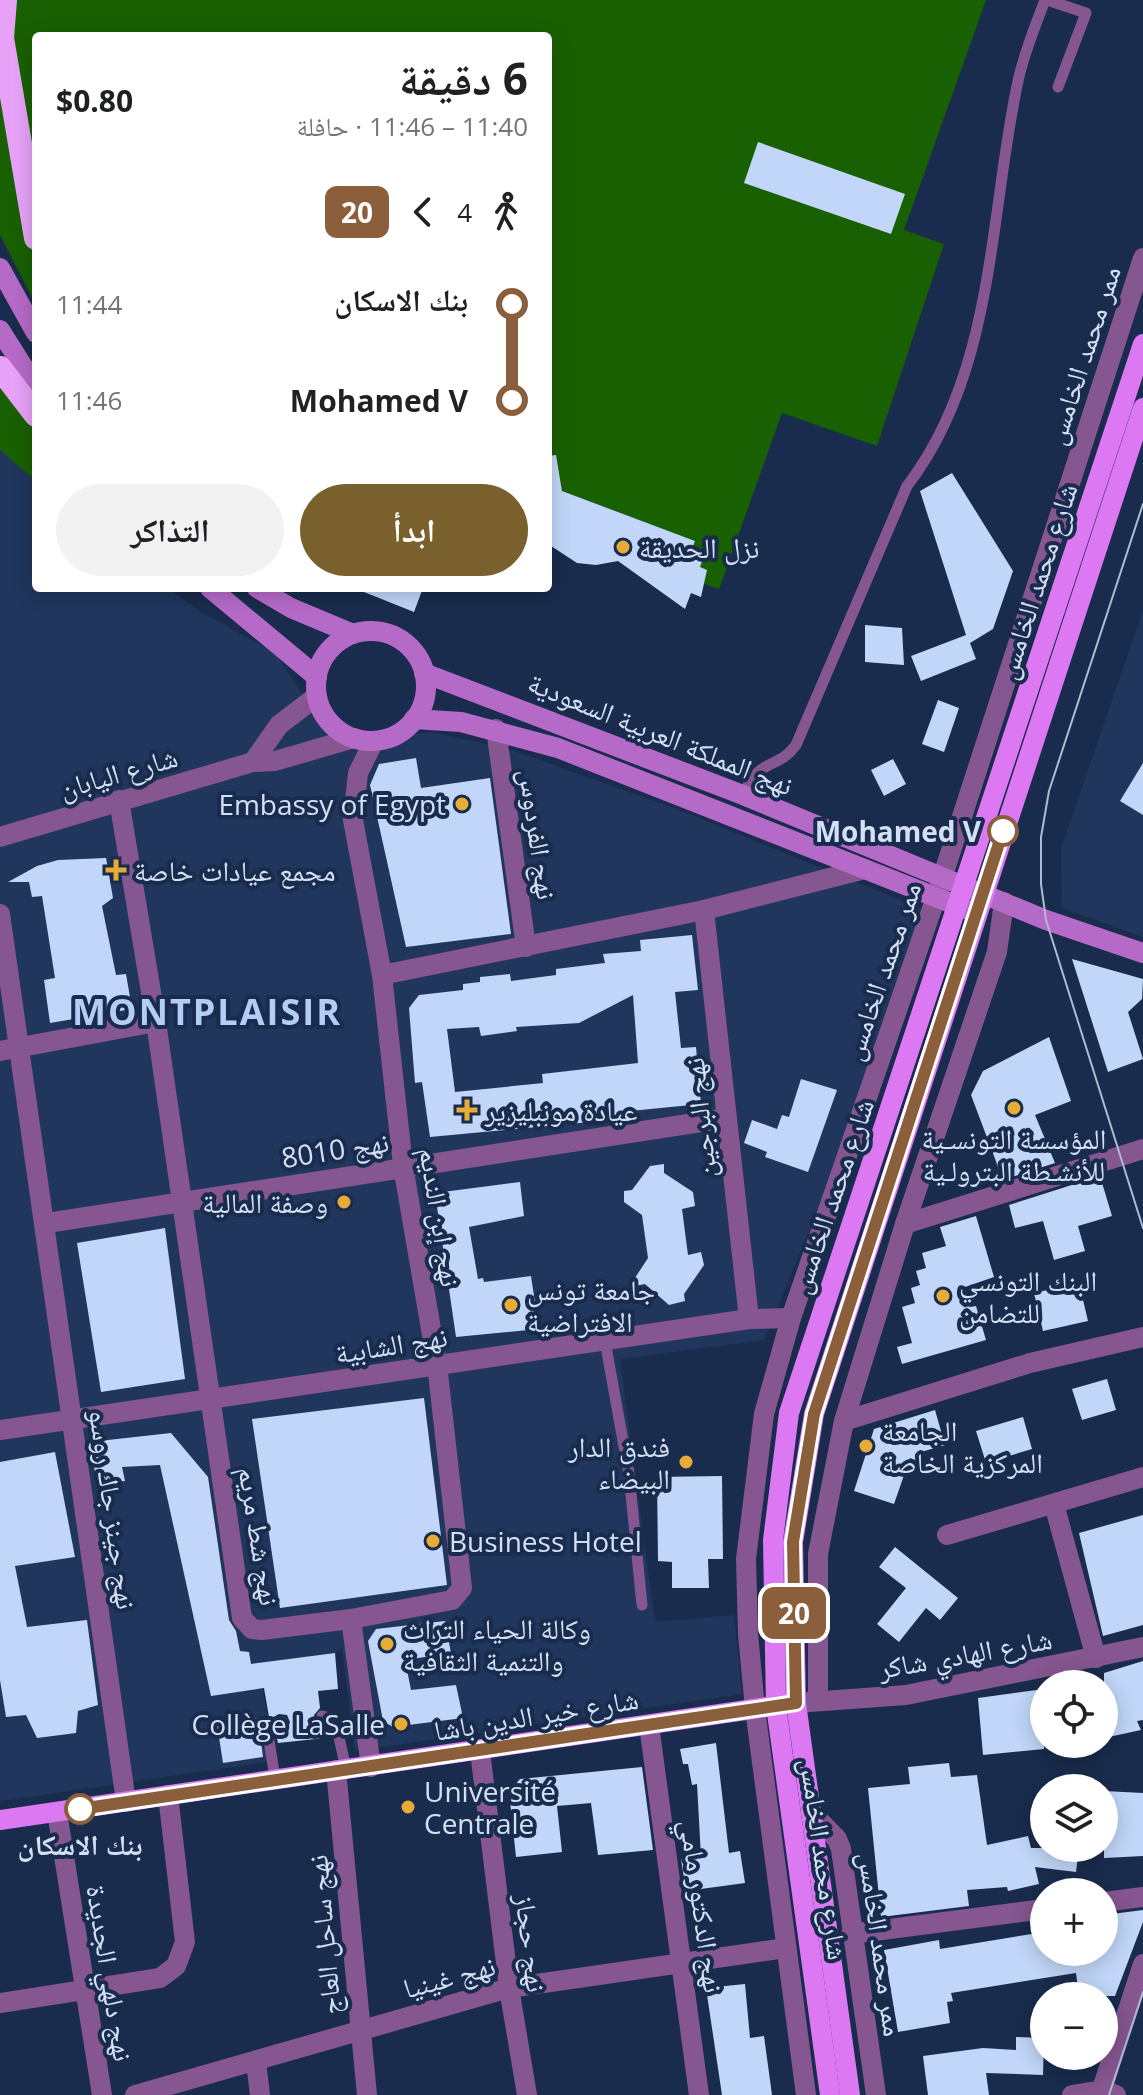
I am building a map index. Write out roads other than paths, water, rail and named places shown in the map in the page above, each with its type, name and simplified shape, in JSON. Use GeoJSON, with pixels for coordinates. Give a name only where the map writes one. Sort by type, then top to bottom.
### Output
{"type":"FeatureCollection","features":[{"type":"Feature","properties":{"kind":"highway"},"geometry":{"type":"LineString","coordinates":[[5,0],[2,38],[32,214]]}},
{"type":"Feature","properties":{"kind":"highway"},"geometry":{"type":"LineString","coordinates":[[0,368],[32,410]]}},
{"type":"Feature","properties":{"kind":"main road"},"geometry":{"type":"LineString","coordinates":[[0,268],[32,326]]}},
{"type":"Feature","properties":{"kind":"main road"},"geometry":{"type":"LineString","coordinates":[[0,330],[32,381]]}},
{"type":"Feature","properties":{"kind":"main road","name":"شارع محمد الخامس"},"geometry":{"type":"LineString","coordinates":[[830,2095],[786,1705],[773,1540],[789,1413],[968,910],[1143,344]]}},
{"type":"Feature","properties":{"kind":"main road","name":"شارع محمد الخامس"},"geometry":{"type":"LineString","coordinates":[[974,889],[1143,408]]}},
{"type":"Feature","properties":{"kind":"main road"},"geometry":{"type":"LineString","coordinates":[[214,592],[317,686],[329,722],[364,739],[389,737],[414,719],[426,689],[424,673],[413,651],[393,635],[380,631],[353,634],[329,650],[317,686]]}},
{"type":"Feature","properties":{"kind":"main road"},"geometry":{"type":"LineString","coordinates":[[264,592],[291,608],[353,634]]}},
{"type":"Feature","properties":{"kind":"main road","name":"نهج المملكة العربية السعودية"},"geometry":{"type":"LineString","coordinates":[[424,673],[743,795],[942,878],[1143,953]]}},
{"type":"Feature","properties":{"kind":"main road","name":"نهج المملكة العربية السعودية"},"geometry":{"type":"LineString","coordinates":[[414,719],[461,722],[496,729],[614,769],[935,900],[968,910]]}},
{"type":"Feature","properties":{"kind":"main road","name":"شارع محمد الخامس"},"geometry":{"type":"LineString","coordinates":[[786,1705],[811,1812],[850,2095]]}},
{"type":"Feature","properties":{"kind":"main road","name":"شارع خير الدين باشا"},"geometry":{"type":"LineString","coordinates":[[0,1820],[786,1705]]}},
{"type":"Feature","properties":{"kind":"street","name":"ممر محمد الخامس"},"geometry":{"type":"LineString","coordinates":[[806,2095],[755,1709],[746,1559],[764,1414],[791,1318],[935,900],[1143,258]]}},
{"type":"Feature","properties":{"kind":"street"},"geometry":{"type":"LineString","coordinates":[[253,762],[279,725],[317,686]]}},
{"type":"Feature","properties":{"kind":"street","name":"نهج الفردوس"},"geometry":{"type":"LineString","coordinates":[[496,729],[526,947]]}},
{"type":"Feature","properties":{"kind":"street","name":"شارع اليابان"},"geometry":{"type":"LineString","coordinates":[[0,837],[253,762],[275,761],[364,739]]}},
{"type":"Feature","properties":{"kind":"street","name":"نهج إبن النديم"},"geometry":{"type":"LineString","coordinates":[[351,1619],[452,1600],[462,1588],[437,1364],[403,1166],[382,975],[353,820],[364,739]]}},
{"type":"Feature","properties":{"kind":"street","name":"نهج شط مريم"},"geometry":{"type":"LineString","coordinates":[[119,800],[156,1022],[242,1618],[246,1624],[262,1630],[351,1619]]}},
{"type":"Feature","properties":{"kind":"street"},"geometry":{"type":"LineString","coordinates":[[382,975],[704,910],[861,870]]}},
{"type":"Feature","properties":{"kind":"street"},"geometry":{"type":"LineString","coordinates":[[818,1701],[818,1554],[844,1421],[905,1224],[997,952],[1004,902]]}},
{"type":"Feature","properties":{"kind":"street","name":"نهج البرجين"},"geometry":{"type":"LineString","coordinates":[[704,910],[749,1319]]}},
{"type":"Feature","properties":{"kind":"street","name":"نهج جينز جاك روسو"},"geometry":{"type":"LineString","coordinates":[[0,914],[10,1049],[47,1223],[126,1802]]}},
{"type":"Feature","properties":{"kind":"street"},"geometry":{"type":"LineString","coordinates":[[10,1049],[156,1022]]}},
{"type":"Feature","properties":{"kind":"street","name":"نهج 8010"},"geometry":{"type":"LineString","coordinates":[[47,1223],[727,1118]]}},
{"type":"Feature","properties":{"kind":"street"},"geometry":{"type":"LineString","coordinates":[[905,1224],[1143,1149]]}},
{"type":"Feature","properties":{"kind":"street","name":"نهج الشابية"},"geometry":{"type":"LineString","coordinates":[[0,1430],[749,1319],[791,1318]]}},
{"type":"Feature","properties":{"kind":"street"},"geometry":{"type":"LineString","coordinates":[[844,1421],[1030,1363],[1143,1337]]}},
{"type":"Feature","properties":{"kind":"street"},"geometry":{"type":"LineString","coordinates":[[947,1535],[1143,1477]]}},
{"type":"Feature","properties":{"kind":"street"},"geometry":{"type":"LineString","coordinates":[[1054,1504],[1096,1658]]}},
{"type":"Feature","properties":{"kind":"street"},"geometry":{"type":"LineString","coordinates":[[351,1619],[371,1767]]}},
{"type":"Feature","properties":{"kind":"street","name":"شارع الهادي شاكر"},"geometry":{"type":"LineString","coordinates":[[786,1705],[906,1695],[1143,1647]]}},
{"type":"Feature","properties":{"kind":"street","name":"نهج الدكتور مامي"},"geometry":{"type":"LineString","coordinates":[[649,1725],[699,2095]]}},
{"type":"Feature","properties":{"kind":"street","name":"نهج حجاز"},"geometry":{"type":"LineString","coordinates":[[480,1751],[509,1988],[527,2095]]}},
{"type":"Feature","properties":{"kind":"street","name":"نهج ساحل العاج"},"geometry":{"type":"LineString","coordinates":[[341,1770],[359,2028],[367,2095]]}},
{"type":"Feature","properties":{"kind":"street"},"geometry":{"type":"LineString","coordinates":[[0,2003],[160,1978],[176,1966],[185,1942],[168,1795]]}},
{"type":"Feature","properties":{"kind":"street","name":"نهج دلهي الجديدة"},"geometry":{"type":"LineString","coordinates":[[57,1812],[102,2095]]}},
{"type":"Feature","properties":{"kind":"street","name":"ممر محمد الخامس"},"geometry":{"type":"LineString","coordinates":[[811,1812],[837,1839],[841,1849],[876,2095]]}},
{"type":"Feature","properties":{"kind":"street"},"geometry":{"type":"LineString","coordinates":[[1118,1900],[1143,1897]]}},
{"type":"Feature","properties":{"kind":"street"},"geometry":{"type":"LineString","coordinates":[[851,1934],[1030,1911]]}},
{"type":"Feature","properties":{"kind":"street","name":"نهج غينيا"},"geometry":{"type":"LineString","coordinates":[[135,2095],[256,2062],[359,2028],[509,1988],[786,1948]]}},
{"type":"Feature","properties":{"kind":"street"},"geometry":{"type":"LineString","coordinates":[[1072,2095],[1106,2093],[1143,1964]]}},
{"type":"Feature","properties":{"kind":"street"},"geometry":{"type":"LineString","coordinates":[[256,2062],[260,2095]]}},
{"type":"Feature","properties":{"kind":"lane"},"geometry":{"type":"LineString","coordinates":[[743,795],[756,771],[782,758],[796,745],[907,486],[929,458],[969,368],[1017,84],[1046,0],[1086,13],[1058,87]]}},
{"type":"Feature","properties":{"kind":"lane"},"geometry":{"type":"LineString","coordinates":[[605,1341],[629,1474],[642,1605]]}},
{"type":"Feature","properties":{"kind":"lane"},"geometry":{"type":"LineString","coordinates":[[322,1716],[335,1719],[341,1770]]}},
{"type":"Feature","properties":{"kind":"lane"},"geometry":{"type":"LineString","coordinates":[[275,1778],[267,1728],[282,1722]]}},
{"type":"Feature","properties":{"kind":"tram line"},"geometry":{"type":"LineString","coordinates":[[1143,504],[1049,791],[1041,837],[1041,884],[1046,920],[1143,1228]]}},
{"type":"Feature","properties":{"kind":"tram line"},"geometry":{"type":"LineString","coordinates":[[1109,2095],[1143,1992]]}},
{"type":"Feature","properties":{"kind":"place","name":"نزل الحديقة"},"geometry":{"type":"Point","coordinates":[623,547]}},
{"type":"Feature","properties":{"kind":"place","name":"Embassy of Egypt"},"geometry":{"type":"Point","coordinates":[462,804]}},
{"type":"Feature","properties":{"kind":"place","name":"Mohamed V"},"geometry":{"type":"Point","coordinates":[1003,831]}},
{"type":"Feature","properties":{"kind":"place","name":"مجمع عيادات خاصة"},"geometry":{"type":"Point","coordinates":[116,870]}},
{"type":"Feature","properties":{"kind":"place","name":"المؤسسة التونسـية للأنشـطة البترولـية"},"geometry":{"type":"Point","coordinates":[1014,1108]}},
{"type":"Feature","properties":{"kind":"place","name":"عيادة مونبليزير"},"geometry":{"type":"Point","coordinates":[467,1110]}},
{"type":"Feature","properties":{"kind":"place","name":"وصفة المالية"},"geometry":{"type":"Point","coordinates":[344,1202]}},
{"type":"Feature","properties":{"kind":"place","name":"البنك التونسي للتضامن"},"geometry":{"type":"Point","coordinates":[943,1296]}},
{"type":"Feature","properties":{"kind":"place","name":"جامعة تونس الافتراضية"},"geometry":{"type":"Point","coordinates":[511,1305]}},
{"type":"Feature","properties":{"kind":"place","name":"الجامعة المركزية الخاصة"},"geometry":{"type":"Point","coordinates":[866,1446]}},
{"type":"Feature","properties":{"kind":"place","name":"فندق الدار البيضاء"},"geometry":{"type":"Point","coordinates":[686,1462]}},
{"type":"Feature","properties":{"kind":"place","name":"Business Hotel"},"geometry":{"type":"Point","coordinates":[433,1541]}},
{"type":"Feature","properties":{"kind":"place","name":"وكالة الحياء التراث والتنمية الثقافية"},"geometry":{"type":"Point","coordinates":[387,1644]}},
{"type":"Feature","properties":{"kind":"place","name":"Collège LaSalle"},"geometry":{"type":"Point","coordinates":[401,1724]}},
{"type":"Feature","properties":{"kind":"place","name":"Université Centrale"},"geometry":{"type":"Point","coordinates":[408,1807]}},
{"type":"Feature","properties":{"kind":"place","name":"بنك الاسكان"},"geometry":{"type":"Point","coordinates":[80,1809]}},
{"type":"Feature","properties":{"kind":"district","name":"MONTPLAISIR"},"geometry":{"type":"Point","coordinates":[207,1011]}}]}
